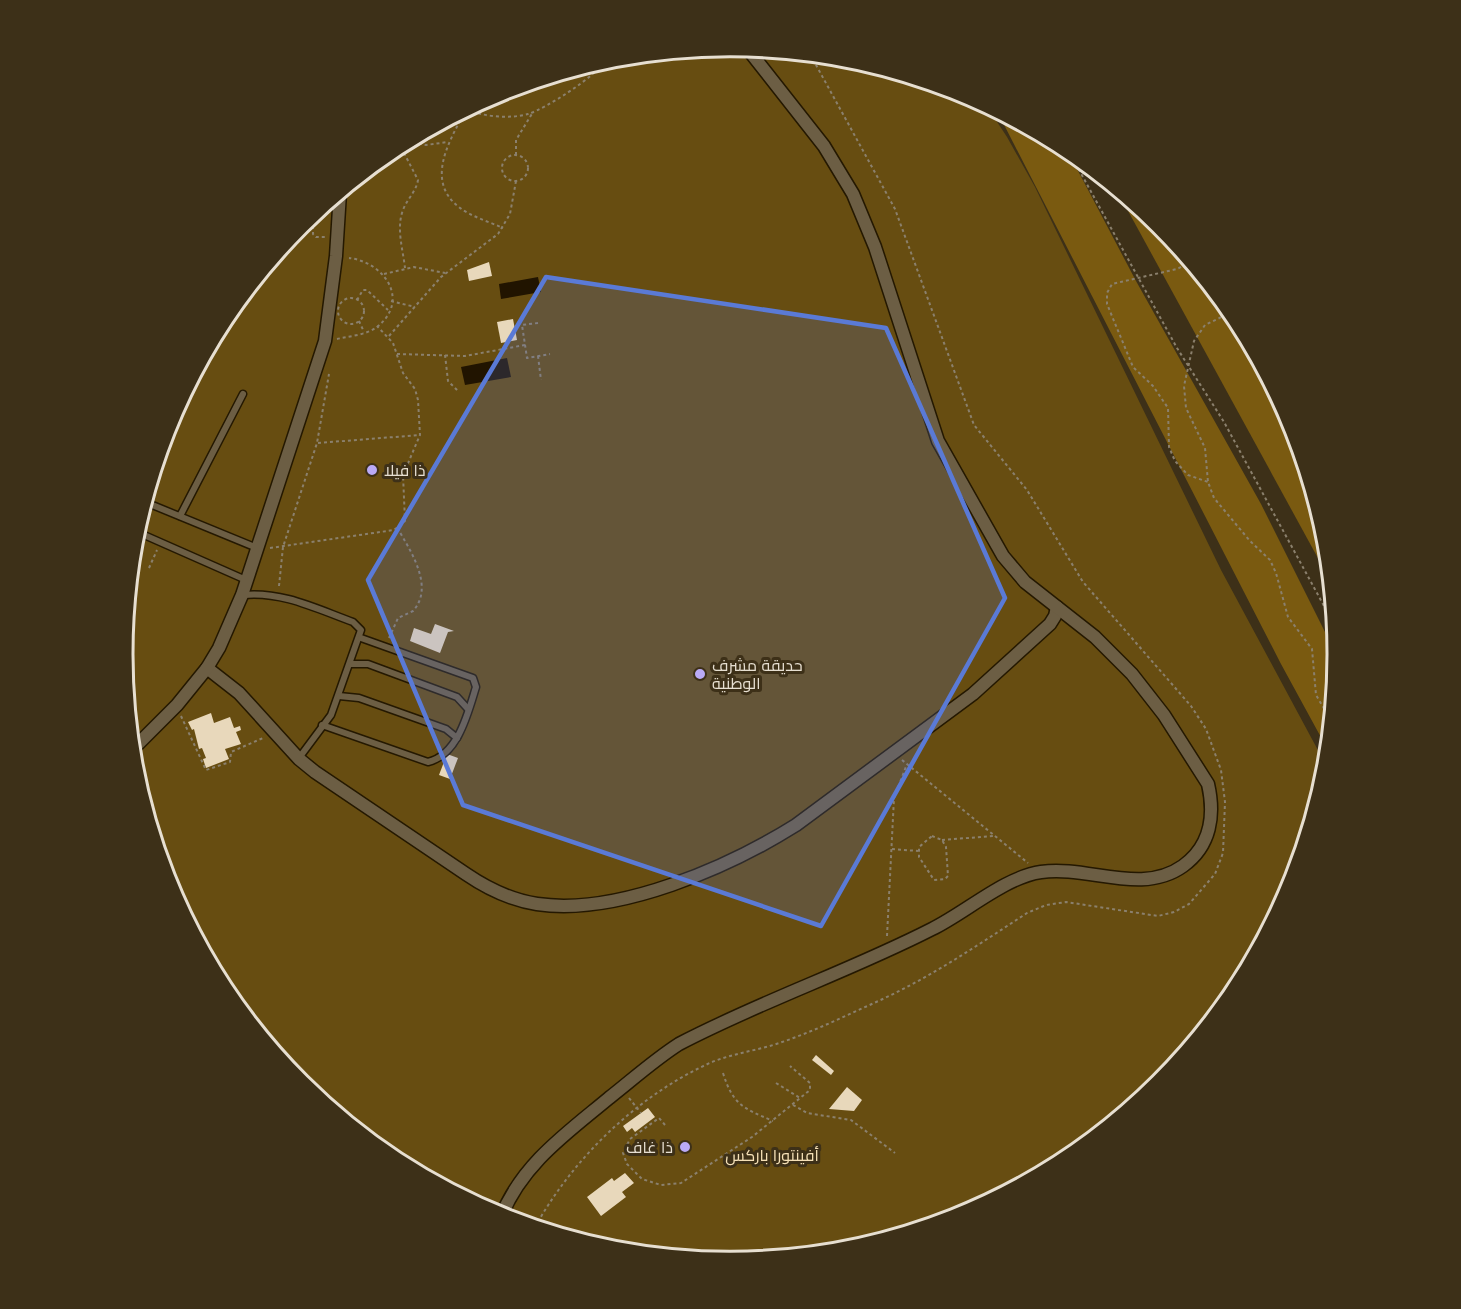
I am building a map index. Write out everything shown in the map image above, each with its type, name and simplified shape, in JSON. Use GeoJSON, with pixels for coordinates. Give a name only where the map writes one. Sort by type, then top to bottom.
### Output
{"type":"FeatureCollection","features":[{"type":"Feature","properties":{"kind":"street"},"geometry":{"type":"LineString","coordinates":[[505,1208],[516,1186],[532,1165],[621,1088],[679,1044],[936,928],[1015,880],[1040,872],[1134,880],[1169,874],[1184,865],[1197,853],[1207,837],[1212,820],[1212,802],[1208,784],[1159,708],[1114,655],[1024,582],[1009,565],[949,463],[930,419],[875,247],[853,194],[824,146],[755,58]]}},
{"type":"Feature","properties":{"kind":"street"},"geometry":{"type":"LineString","coordinates":[[140,742],[177,705],[207,668],[219,648],[242,595],[331,343],[339,203]]}},
{"type":"Feature","properties":{"kind":"street"},"geometry":{"type":"LineString","coordinates":[[207,668],[239,693],[299,759],[332,785],[482,885],[518,899],[556,906],[594,903],[645,892],[687,879],[739,858],[796,825],[990,680],[1050,624],[1057,607]]}},
{"type":"Feature","properties":{"kind":"lane"},"geometry":{"type":"LineString","coordinates":[[180,516],[243,394]]}},
{"type":"Feature","properties":{"kind":"lane"},"geometry":{"type":"LineString","coordinates":[[152,505],[258,548]]}},
{"type":"Feature","properties":{"kind":"lane"},"geometry":{"type":"LineString","coordinates":[[145,535],[246,580]]}},
{"type":"Feature","properties":{"kind":"lane"},"geometry":{"type":"LineString","coordinates":[[242,595],[278,595],[353,622],[362,630],[361,638],[331,715],[299,759]]}},
{"type":"Feature","properties":{"kind":"lane"},"geometry":{"type":"LineString","coordinates":[[322,725],[423,762],[437,758],[457,738],[476,687],[472,678],[361,638]]}},
{"type":"Feature","properties":{"kind":"lane"},"geometry":{"type":"LineString","coordinates":[[351,664],[368,664],[457,697],[468,709]]}},
{"type":"Feature","properties":{"kind":"lane"},"geometry":{"type":"LineString","coordinates":[[339,696],[359,698],[446,729],[457,738]]}},
{"type":"Feature","properties":{"kind":"path"},"geometry":{"type":"LineString","coordinates":[[478,113],[515,116],[533,112],[595,72]]}},
{"type":"Feature","properties":{"kind":"path"},"geometry":{"type":"LineString","coordinates":[[516,154],[517,136],[533,112]]}},
{"type":"Feature","properties":{"kind":"path"},"geometry":{"type":"LineString","coordinates":[[459,123],[448,142],[441,169],[449,195],[469,214],[503,228]]}},
{"type":"Feature","properties":{"kind":"path"},"geometry":{"type":"LineString","coordinates":[[422,144],[448,142]]}},
{"type":"Feature","properties":{"kind":"path"},"geometry":{"type":"LineString","coordinates":[[405,154],[418,180],[415,191],[404,208],[400,224],[405,268]]}},
{"type":"Feature","properties":{"kind":"path"},"geometry":{"type":"LineString","coordinates":[[516,154],[525,159],[528,168],[525,177],[516,181],[506,178],[501,168],[506,158],[516,154]]}},
{"type":"Feature","properties":{"kind":"path"},"geometry":{"type":"LineString","coordinates":[[1079,170],[1139,278],[1224,422],[1327,611]]}},
{"type":"Feature","properties":{"kind":"path"},"geometry":{"type":"LineString","coordinates":[[389,336],[445,273],[493,239],[503,228],[510,214],[516,181]]}},
{"type":"Feature","properties":{"kind":"path"},"geometry":{"type":"LineString","coordinates":[[314,227],[314,236],[337,237]]}},
{"type":"Feature","properties":{"kind":"path"},"geometry":{"type":"LineString","coordinates":[[331,343],[339,338],[365,333],[377,326],[389,310],[391,301],[390,287],[384,274],[367,261],[336,256]]}},
{"type":"Feature","properties":{"kind":"path"},"geometry":{"type":"LineString","coordinates":[[1184,266],[1177,270],[1112,284],[1107,293],[1107,304],[1133,368],[1153,386],[1168,408],[1169,447],[1175,461],[1188,474],[1208,482]]}},
{"type":"Feature","properties":{"kind":"path"},"geometry":{"type":"LineString","coordinates":[[384,274],[418,267],[445,273]]}},
{"type":"Feature","properties":{"kind":"path"},"geometry":{"type":"LineString","coordinates":[[357,300],[361,292],[367,290],[389,310]]}},
{"type":"Feature","properties":{"kind":"path"},"geometry":{"type":"LineString","coordinates":[[357,300],[343,302],[339,315],[345,322],[360,321]]}},
{"type":"Feature","properties":{"kind":"path"},"geometry":{"type":"LineString","coordinates":[[357,300],[363,307],[360,321],[365,333]]}},
{"type":"Feature","properties":{"kind":"path"},"geometry":{"type":"LineString","coordinates":[[391,301],[415,307]]}},
{"type":"Feature","properties":{"kind":"path"},"geometry":{"type":"LineString","coordinates":[[1222,316],[1213,319],[1199,332],[1184,386],[1186,408],[1204,448],[1208,482],[1219,506],[1274,566],[1288,617],[1312,649],[1316,695],[1325,711]]}},
{"type":"Feature","properties":{"kind":"path"},"geometry":{"type":"LineString","coordinates":[[538,322],[522,325],[527,358],[550,354]]}},
{"type":"Feature","properties":{"kind":"path"},"geometry":{"type":"LineString","coordinates":[[258,548],[283,547],[398,529],[406,518],[403,475],[420,435],[417,394],[403,373],[389,336],[377,326]]}},
{"type":"Feature","properties":{"kind":"path"},"geometry":{"type":"LineString","coordinates":[[331,343],[339,338]]}},
{"type":"Feature","properties":{"kind":"path"},"geometry":{"type":"LineString","coordinates":[[397,354],[465,356],[525,345]]}},
{"type":"Feature","properties":{"kind":"path"},"geometry":{"type":"LineString","coordinates":[[445,355],[448,381],[459,392]]}},
{"type":"Feature","properties":{"kind":"path"},"geometry":{"type":"LineString","coordinates":[[538,356],[541,380]]}},
{"type":"Feature","properties":{"kind":"path"},"geometry":{"type":"LineString","coordinates":[[278,595],[283,547],[317,443],[330,369]]}},
{"type":"Feature","properties":{"kind":"path"},"geometry":{"type":"LineString","coordinates":[[317,443],[420,435]]}},
{"type":"Feature","properties":{"kind":"path"},"geometry":{"type":"LineString","coordinates":[[386,647],[398,618],[414,611],[420,594],[419,569],[398,529]]}},
{"type":"Feature","properties":{"kind":"path"},"geometry":{"type":"LineString","coordinates":[[149,568],[160,542]]}},
{"type":"Feature","properties":{"kind":"path"},"geometry":{"type":"LineString","coordinates":[[177,705],[206,770],[232,761],[231,752],[275,733]]}},
{"type":"Feature","properties":{"kind":"path"},"geometry":{"type":"LineString","coordinates":[[893,753],[1040,872]]}},
{"type":"Feature","properties":{"kind":"path"},"geometry":{"type":"LineString","coordinates":[[886,951],[896,789],[907,764]]}},
{"type":"Feature","properties":{"kind":"path"},"geometry":{"type":"LineString","coordinates":[[935,836],[942,840],[946,847],[948,874],[945,879],[938,881],[932,878],[919,857],[918,851],[928,837],[935,836]]}},
{"type":"Feature","properties":{"kind":"path"},"geometry":{"type":"LineString","coordinates":[[942,840],[994,836]]}},
{"type":"Feature","properties":{"kind":"path"},"geometry":{"type":"LineString","coordinates":[[891,849],[918,851]]}},
{"type":"Feature","properties":{"kind":"path"},"geometry":{"type":"LineString","coordinates":[[665,1125],[659,1118],[649,1124],[627,1143],[624,1157],[631,1170],[642,1179],[668,1185],[687,1180],[773,1121],[810,1090],[811,1085],[790,1066]]}},
{"type":"Feature","properties":{"kind":"path"},"geometry":{"type":"LineString","coordinates":[[723,1073],[728,1091],[737,1103],[773,1121]]}},
{"type":"Feature","properties":{"kind":"path"},"geometry":{"type":"LineString","coordinates":[[776,1083],[800,1098]]}},
{"type":"Feature","properties":{"kind":"path"},"geometry":{"type":"LineString","coordinates":[[621,1088],[641,1113]]}},
{"type":"Feature","properties":{"kind":"path"},"geometry":{"type":"LineString","coordinates":[[792,1105],[807,1113],[851,1120],[895,1153]]}},
{"type":"Feature","properties":{"kind":"highlighted area"},"geometry":{"type":"Polygon","coordinates":[[[546,277],[886,328],[1005,598],[821,926],[463,805],[368,580],[546,277]]]}},
{"type":"Feature","properties":{"kind":"green space","name":"حديقة مشرف الوطنية"},"geometry":{"type":"Polygon","coordinates":[[[691,58],[770,58],[808,62],[885,77],[959,102],[995,119],[1035,187],[1221,570],[1320,753],[1308,809],[1296,847],[1283,883],[1248,953],[1205,1018],[1180,1048],[1153,1077],[1094,1129],[1029,1172],[959,1207],[885,1232],[847,1241],[770,1251],[730,1252],[691,1251],[614,1241],[576,1232],[502,1207],[432,1172],[399,1151],[367,1129],[308,1077],[256,1018],[234,986],[213,953],[178,883],[153,809],[144,771],[134,694],[133,654],[134,615],[144,538],[153,500],[178,426],[213,356],[234,323],[256,291],[308,232],[367,180],[399,158],[432,137],[502,102],[576,77],[614,68],[691,58]]]}},
{"type":"Feature","properties":{"kind":"shaded area"},"geometry":{"type":"Polygon","coordinates":[[[1003,123],[1077,168],[1136,281],[1261,504],[1328,637],[1327,694],[1322,739],[1281,664],[1003,123]]]}},
{"type":"Feature","properties":{"kind":"shaded area"},"geometry":{"type":"Polygon","coordinates":[[[1126,207],[1153,232],[1205,291],[1248,356],[1283,426],[1296,462],[1308,500],[1321,564],[1126,207]]]}},
{"type":"Feature","properties":{"kind":"shaded area"},"geometry":{"type":"Polygon","coordinates":[[[538,277],[541,292],[501,299],[499,284],[538,277]]]}},
{"type":"Feature","properties":{"kind":"shaded area"},"geometry":{"type":"Polygon","coordinates":[[[507,358],[511,377],[465,385],[461,367],[507,358]]]}},
{"type":"Feature","properties":{"kind":"building"},"geometry":{"type":"Polygon","coordinates":[[[489,262],[492,276],[469,281],[467,270],[489,262]]]}},
{"type":"Feature","properties":{"kind":"building"},"geometry":{"type":"Polygon","coordinates":[[[513,319],[517,340],[501,343],[497,322],[513,319]]]}},
{"type":"Feature","properties":{"kind":"building"},"geometry":{"type":"Polygon","coordinates":[[[435,624],[454,631],[448,632],[440,653],[410,641],[414,628],[431,634],[435,624]]]}},
{"type":"Feature","properties":{"kind":"building"},"geometry":{"type":"Polygon","coordinates":[[[211,713],[214,723],[230,717],[234,728],[240,726],[241,730],[236,732],[241,744],[225,749],[229,759],[206,768],[203,759],[206,758],[202,748],[199,749],[194,729],[192,730],[188,722],[211,713]]]}},
{"type":"Feature","properties":{"kind":"building"},"geometry":{"type":"Polygon","coordinates":[[[447,754],[458,758],[450,779],[439,775],[447,754]]]}},
{"type":"Feature","properties":{"kind":"building"},"geometry":{"type":"Polygon","coordinates":[[[816,1055],[834,1071],[831,1075],[812,1060],[816,1055]]]}},
{"type":"Feature","properties":{"kind":"building"},"geometry":{"type":"Polygon","coordinates":[[[847,1087],[862,1100],[854,1111],[829,1109],[847,1087]]]}},
{"type":"Feature","properties":{"kind":"building"},"geometry":{"type":"Polygon","coordinates":[[[648,1108],[655,1117],[635,1132],[632,1128],[627,1132],[623,1126],[648,1108]]]}},
{"type":"Feature","properties":{"kind":"building"},"geometry":{"type":"Polygon","coordinates":[[[625,1173],[634,1183],[622,1192],[626,1197],[601,1216],[587,1197],[612,1178],[614,1181],[625,1173]]]}},
{"type":"Feature","properties":{"kind":"place","name":"ذا فيلا"},"geometry":{"type":"Point","coordinates":[372,470]}},
{"type":"Feature","properties":{"kind":"place","name":"حديقة مشرف الوطنية"},"geometry":{"type":"Point","coordinates":[700,674]}},
{"type":"Feature","properties":{"kind":"place","name":"ذا غاف"},"geometry":{"type":"Point","coordinates":[685,1147]}},
{"type":"Feature","properties":{"kind":"park label","name":"أفينتورا باركس"},"geometry":{"type":"Point","coordinates":[772,1155]}}]}
